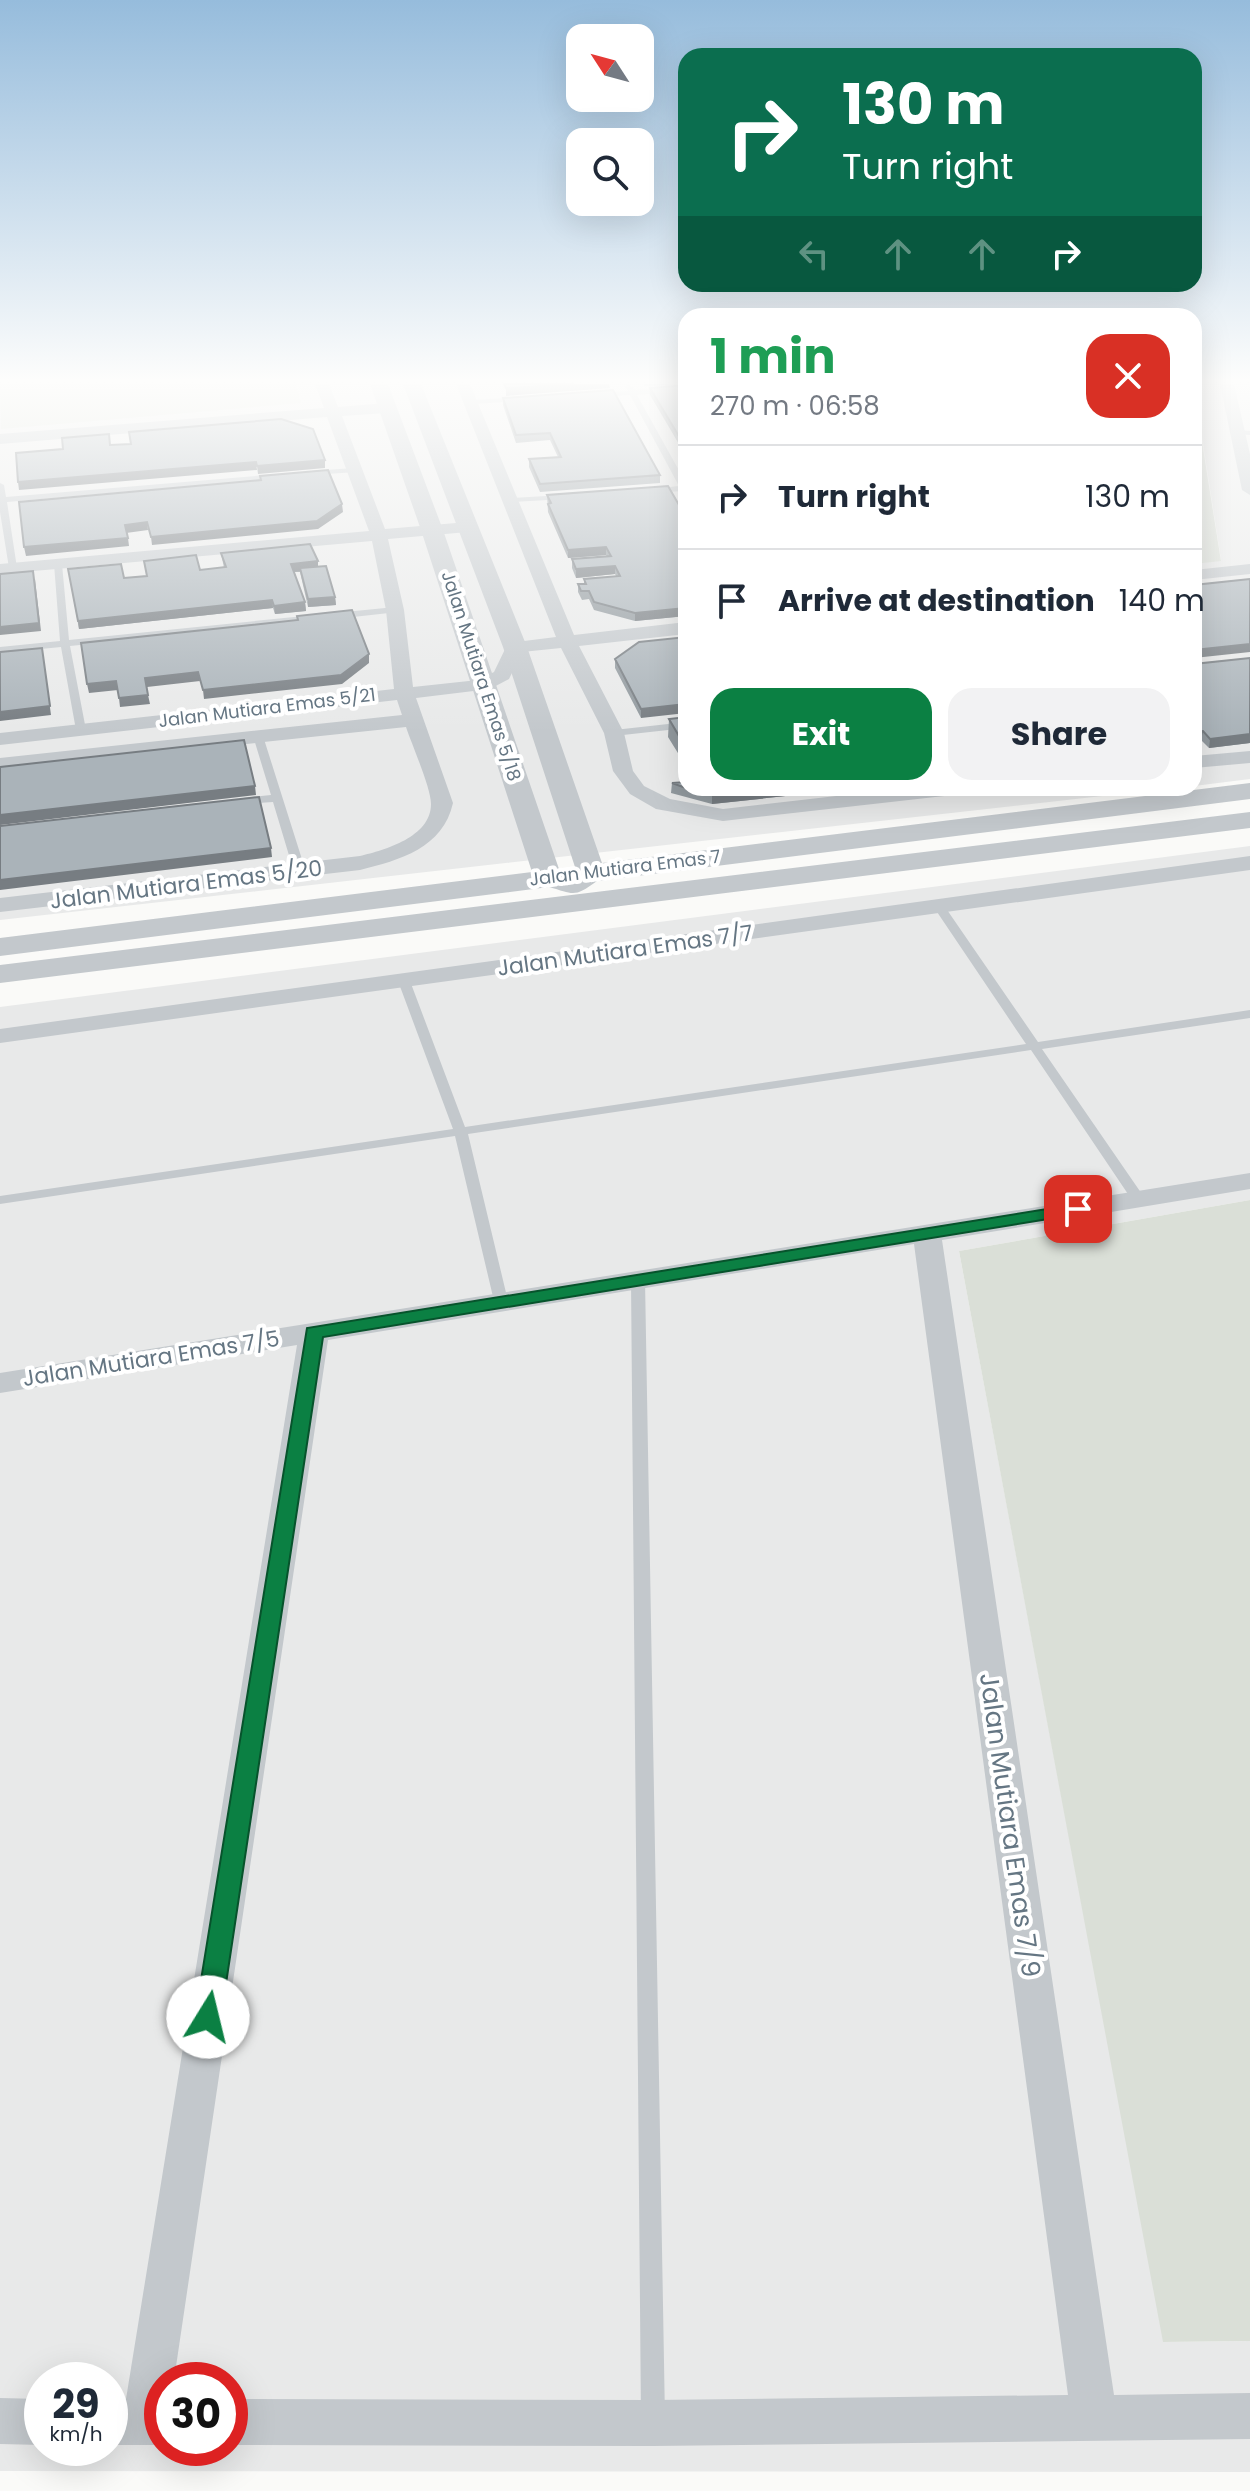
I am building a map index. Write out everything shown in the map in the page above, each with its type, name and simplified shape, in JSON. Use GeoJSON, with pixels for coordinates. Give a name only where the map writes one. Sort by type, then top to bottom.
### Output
{"type":"FeatureCollection","features":[{"type":"Feature","properties":{"kind":"street"},"geometry":{"type":"LineString","coordinates":[[0,764],[413,720],[404,692],[395,610],[379,535],[366,500]]}},
{"type":"Feature","properties":{"kind":"street","name":"Jalan Mutiara Emas 5/18"},"geometry":{"type":"LineString","coordinates":[[421,500],[483,685],[571,878]]}},
{"type":"Feature","properties":{"kind":"street","name":"Jalan Mutiara Emas 5/18"},"geometry":{"type":"LineString","coordinates":[[458,500],[515,647],[571,878]]}},
{"type":"Feature","properties":{"kind":"street"},"geometry":{"type":"LineString","coordinates":[[512,500],[567,641],[614,733],[628,782],[649,798],[687,811],[723,815],[891,796]]}},
{"type":"Feature","properties":{"kind":"street"},"geometry":{"type":"LineString","coordinates":[[7,569],[468,527]]}},
{"type":"Feature","properties":{"kind":"street"},"geometry":{"type":"LineString","coordinates":[[1202,574],[1250,569]]}},
{"type":"Feature","properties":{"kind":"street"},"geometry":{"type":"LineString","coordinates":[[483,685],[502,675],[515,647],[678,629]]}},
{"type":"Feature","properties":{"kind":"street","name":"Jalan Mutiara Emas 5/21"},"geometry":{"type":"LineString","coordinates":[[0,739],[483,685]]}},
{"type":"Feature","properties":{"kind":"street","name":"Jalan Mutiara Emas 5/20"},"geometry":{"type":"LineString","coordinates":[[0,905],[300,872],[372,860],[419,840],[430,830],[441,812],[442,803],[413,720]]}},
{"type":"Feature","properties":{"kind":"street"},"geometry":{"type":"LineString","coordinates":[[1202,761],[1250,757]]}},
{"type":"Feature","properties":{"kind":"street","name":"Jalan Mutiara Emas 7"},"geometry":{"type":"LineString","coordinates":[[0,947],[1250,791]]}},
{"type":"Feature","properties":{"kind":"street","name":"Jalan Mutiara Emas 7"},"geometry":{"type":"LineString","coordinates":[[0,974],[1250,820]]}},
{"type":"Feature","properties":{"kind":"street","name":"Jalan Mutiara Emas 7/7"},"geometry":{"type":"LineString","coordinates":[[0,1036],[1250,863]]}},
{"type":"Feature","properties":{"kind":"street"},"geometry":{"type":"LineString","coordinates":[[518,909],[571,878],[630,895]]}},
{"type":"Feature","properties":{"kind":"street","name":"Jalan Mutiara Emas 7/5"},"geometry":{"type":"LineString","coordinates":[[0,1383],[1250,1181]]}},
{"type":"Feature","properties":{"kind":"street","name":"Jalan Mutiara Emas 7/9"},"geometry":{"type":"LineString","coordinates":[[927,1234],[1094,2417]]}},
{"type":"Feature","properties":{"kind":"street"},"geometry":{"type":"LineString","coordinates":[[139,2422],[314,1332]]}},
{"type":"Feature","properties":{"kind":"street"},"geometry":{"type":"LineString","coordinates":[[248,2422],[653,2423],[1250,2416]]}},
{"type":"Feature","properties":{"kind":"street"},"geometry":{"type":"LineString","coordinates":[[0,2421],[24,2422]]}},
{"type":"Feature","properties":{"kind":"lane"},"geometry":{"type":"LineString","coordinates":[[1,500],[7,569]]}},
{"type":"Feature","properties":{"kind":"lane"},"geometry":{"type":"LineString","coordinates":[[58,564],[65,643],[81,730]]}},
{"type":"Feature","properties":{"kind":"lane"},"geometry":{"type":"LineString","coordinates":[[0,650],[395,610]]}},
{"type":"Feature","properties":{"kind":"lane"},"geometry":{"type":"LineString","coordinates":[[614,733],[678,726]]}},
{"type":"Feature","properties":{"kind":"lane"},"geometry":{"type":"LineString","coordinates":[[258,736],[300,872]]}},
{"type":"Feature","properties":{"kind":"lane"},"geometry":{"type":"LineString","coordinates":[[231,803],[277,798]]}},
{"type":"Feature","properties":{"kind":"lane"},"geometry":{"type":"LineString","coordinates":[[939,906],[1139,1200]]}},
{"type":"Feature","properties":{"kind":"lane"},"geometry":{"type":"LineString","coordinates":[[404,981],[460,1130],[501,1301]]}},
{"type":"Feature","properties":{"kind":"lane"},"geometry":{"type":"LineString","coordinates":[[0,1200],[1250,1014]]}},
{"type":"Feature","properties":{"kind":"lane"},"geometry":{"type":"LineString","coordinates":[[638,1280],[653,2423]]}},
{"type":"Feature","properties":{"kind":"shaded area"},"geometry":{"type":"Polygon","coordinates":[[[0,500],[678,500],[678,796],[1102,796],[0,920],[0,500]]]}},
{"type":"Feature","properties":{"kind":"shaded area"},"geometry":{"type":"Polygon","coordinates":[[[1202,500],[1211,500],[1221,561],[1202,563],[1202,500]]]}},
{"type":"Feature","properties":{"kind":"shaded area"},"geometry":{"type":"Polygon","coordinates":[[[1212,500],[1250,500],[1250,779],[1202,785],[1202,563],[1221,560],[1212,500]]]}},
{"type":"Feature","properties":{"kind":"shaded area"},"geometry":{"type":"Polygon","coordinates":[[[1250,846],[1250,1200],[959,1251],[1164,2342],[1250,2341],[1250,2472],[0,2471],[0,1007],[1250,846]]]}},
{"type":"Feature","properties":{"kind":"shaded area"},"geometry":{"type":"Polygon","coordinates":[[[1250,1200],[1250,2341],[1163,2342],[959,1251],[1250,1200]]]}},
{"type":"Feature","properties":{"kind":"building"},"geometry":{"type":"Polygon","coordinates":[[[340,500],[342,504],[317,521],[151,537],[147,522],[125,525],[128,538],[24,547],[19,502],[340,500]]]}},
{"type":"Feature","properties":{"kind":"building"},"geometry":{"type":"Polygon","coordinates":[[[550,500],[676,500],[678,609],[635,613],[594,602],[589,591],[581,591],[578,584],[586,584],[584,579],[620,576],[615,566],[576,569],[572,559],[611,556],[606,547],[568,550],[548,504],[550,500]]]}},
{"type":"Feature","properties":{"kind":"building"},"geometry":{"type":"Polygon","coordinates":[[[310,544],[318,561],[291,564],[305,602],[274,606],[272,600],[78,621],[68,569],[121,564],[124,578],[147,576],[144,561],[196,555],[200,570],[226,567],[221,553],[310,544]]]}},
{"type":"Feature","properties":{"kind":"building"},"geometry":{"type":"Polygon","coordinates":[[[326,566],[335,597],[308,599],[300,568],[326,566]]]}},
{"type":"Feature","properties":{"kind":"building"},"geometry":{"type":"Polygon","coordinates":[[[33,571],[39,623],[0,627],[0,574],[33,571]]]}},
{"type":"Feature","properties":{"kind":"building"},"geometry":{"type":"Polygon","coordinates":[[[1250,579],[1250,644],[1202,649],[1202,584],[1250,579]]]}},
{"type":"Feature","properties":{"kind":"building"},"geometry":{"type":"Polygon","coordinates":[[[352,610],[369,654],[341,675],[203,690],[198,672],[145,678],[148,695],[119,698],[116,681],[87,684],[81,643],[298,620],[297,616],[352,610]]]}},
{"type":"Feature","properties":{"kind":"building"},"geometry":{"type":"Polygon","coordinates":[[[678,638],[678,705],[641,709],[615,659],[639,642],[678,638]]]}},
{"type":"Feature","properties":{"kind":"building"},"geometry":{"type":"Polygon","coordinates":[[[42,648],[50,706],[0,712],[0,652],[42,648]]]}},
{"type":"Feature","properties":{"kind":"building"},"geometry":{"type":"Polygon","coordinates":[[[1250,658],[1250,734],[1210,739],[1202,731],[1202,663],[1250,658]]]}},
{"type":"Feature","properties":{"kind":"building"},"geometry":{"type":"Polygon","coordinates":[[[678,718],[678,734],[669,719],[678,718]]]}},
{"type":"Feature","properties":{"kind":"building"},"geometry":{"type":"Polygon","coordinates":[[[244,740],[255,786],[0,815],[0,767],[244,740]]]}},
{"type":"Feature","properties":{"kind":"building"},"geometry":{"type":"Polygon","coordinates":[[[259,797],[271,848],[0,880],[0,826],[259,797]]]}},
{"type":"Feature","properties":{"kind":"route"},"geometry":{"type":"LineString","coordinates":[[208,2017],[314,1332],[1078,1209]]}}]}
